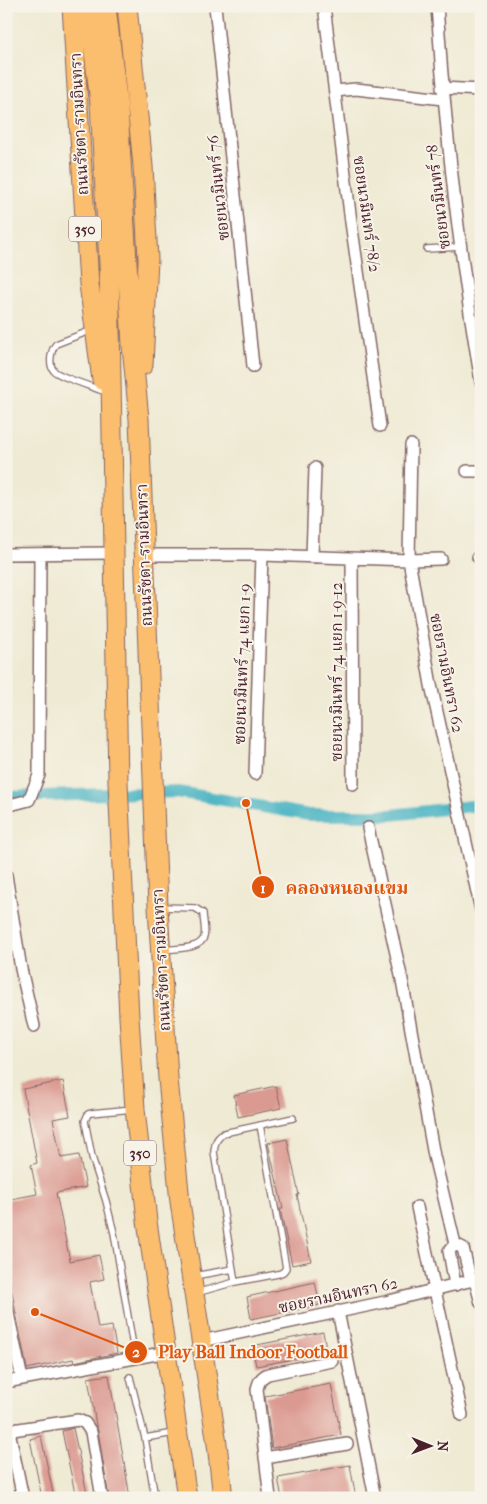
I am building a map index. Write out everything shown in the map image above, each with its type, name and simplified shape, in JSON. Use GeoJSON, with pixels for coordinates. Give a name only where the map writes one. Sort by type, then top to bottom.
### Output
{"type":"FeatureCollection","features":[{"type":"Feature","properties":{"kind":"main road","name":"ถนนรัชดา-รามอินทรา"},"geometry":{"type":"LineString","coordinates":[[72,6],[94,329],[113,450]]}},
{"type":"Feature","properties":{"kind":"main road","name":"ถนนรัชดา-รามอินทรา"},"geometry":{"type":"LineString","coordinates":[[89,6],[109,106],[139,418],[160,950],[173,1140],[180,1202],[217,1444],[223,1498]]}},
{"type":"Feature","properties":{"kind":"main road","name":"ถนนรัชดา-รามอินทรา"},"geometry":{"type":"LineString","coordinates":[[106,6],[118,805],[135,1109],[150,1247],[179,1432],[187,1498]]}},
{"type":"Feature","properties":{"kind":"main road","name":"ถนนรัชดา-รามอินทรา"},"geometry":{"type":"LineString","coordinates":[[127,6],[143,166],[148,259],[139,418]]}},
{"type":"Feature","properties":{"kind":"street","name":"ซอยนวมินทร์ 76"},"geometry":{"type":"LineString","coordinates":[[215,6],[253,366]]}},
{"type":"Feature","properties":{"kind":"street","name":"ซอยนวมินทร์ 78/2"},"geometry":{"type":"LineString","coordinates":[[324,6],[351,222],[380,426]]}},
{"type":"Feature","properties":{"kind":"street","name":"ซอยนวมินทร์ 78"},"geometry":{"type":"LineString","coordinates":[[437,6],[442,94],[460,248],[475,315],[481,382]]}},
{"type":"Feature","properties":{"kind":"street"},"geometry":{"type":"LineString","coordinates":[[335,91],[356,89],[442,94],[481,90]]}},
{"type":"Feature","properties":{"kind":"street","name":"ซอยรามอินทรา 62"},"geometry":{"type":"LineString","coordinates":[[411,445],[415,560],[432,685],[459,814],[478,889],[481,910]]}},
{"type":"Feature","properties":{"kind":"street"},"geometry":{"type":"LineString","coordinates":[[312,557],[315,468]]}},
{"type":"Feature","properties":{"kind":"street"},"geometry":{"type":"LineString","coordinates":[[467,471],[481,471]]}},
{"type":"Feature","properties":{"kind":"street"},"geometry":{"type":"LineString","coordinates":[[6,554],[114,553]]}},
{"type":"Feature","properties":{"kind":"street"},"geometry":{"type":"LineString","coordinates":[[6,806],[29,800],[39,775],[40,554]]}},
{"type":"Feature","properties":{"kind":"street"},"geometry":{"type":"LineString","coordinates":[[144,555],[262,555],[352,559],[441,559]]}},
{"type":"Feature","properties":{"kind":"street","name":"ซอยนวมินทร์ 74 แยก 1-9"},"geometry":{"type":"LineString","coordinates":[[255,774],[262,555]]}},
{"type":"Feature","properties":{"kind":"street","name":"ซอยนวมินทร์ 74 แยก 1-9-12"},"geometry":{"type":"LineString","coordinates":[[352,559],[353,784]]}},
{"type":"Feature","properties":{"kind":"street"},"geometry":{"type":"LineString","coordinates":[[368,828],[402,980],[434,1156],[455,1244]]}},
{"type":"Feature","properties":{"kind":"street"},"geometry":{"type":"LineString","coordinates":[[6,875],[21,969],[34,1026]]}},
{"type":"Feature","properties":{"kind":"street"},"geometry":{"type":"LineString","coordinates":[[417,1207],[462,1415]]}},
{"type":"Feature","properties":{"kind":"street"},"geometry":{"type":"LineString","coordinates":[[455,1244],[463,1248],[476,1280],[481,1303]]}},
{"type":"Feature","properties":{"kind":"street"},"geometry":{"type":"LineString","coordinates":[[455,1244],[449,1251],[455,1285]]}},
{"type":"Feature","properties":{"kind":"street","name":"ซอยรามอินทรา 62"},"geometry":{"type":"LineString","coordinates":[[202,1341],[476,1280]]}},
{"type":"Feature","properties":{"kind":"street"},"geometry":{"type":"LineString","coordinates":[[6,1304],[22,1379]]}},
{"type":"Feature","properties":{"kind":"street"},"geometry":{"type":"LineString","coordinates":[[338,1311],[375,1498]]}},
{"type":"Feature","properties":{"kind":"street"},"geometry":{"type":"LineString","coordinates":[[6,1382],[167,1352]]}},
{"type":"Feature","properties":{"kind":"street"},"geometry":{"type":"LineString","coordinates":[[270,1498],[257,1389],[262,1377],[268,1374],[332,1361]]}},
{"type":"Feature","properties":{"kind":"street"},"geometry":{"type":"LineString","coordinates":[[23,1498],[8,1431],[78,1420],[85,1423],[91,1432],[102,1498]]}},
{"type":"Feature","properties":{"kind":"street"},"geometry":{"type":"LineString","coordinates":[[265,1458],[347,1444]]}},
{"type":"Feature","properties":{"kind":"lane"},"geometry":{"type":"LineString","coordinates":[[427,249],[460,248]]}},
{"type":"Feature","properties":{"kind":"lane"},"geometry":{"type":"LineString","coordinates":[[94,329],[56,344],[52,348],[52,366],[54,371],[58,373],[103,391]]}},
{"type":"Feature","properties":{"kind":"lane"},"geometry":{"type":"LineString","coordinates":[[158,907],[195,908],[203,913],[204,921],[204,936],[196,946],[160,950]]}},
{"type":"Feature","properties":{"kind":"lane"},"geometry":{"type":"LineString","coordinates":[[135,1109],[91,1113],[88,1114],[85,1121],[92,1157],[111,1218],[135,1359]]}},
{"type":"Feature","properties":{"kind":"lane"},"geometry":{"type":"LineString","coordinates":[[235,1282],[214,1152],[215,1143],[218,1137],[224,1133],[293,1118]]}},
{"type":"Feature","properties":{"kind":"lane"},"geometry":{"type":"LineString","coordinates":[[193,1285],[235,1282],[278,1274],[284,1272],[286,1268],[260,1125]]}},
{"type":"Feature","properties":{"kind":"lane"},"geometry":{"type":"LineString","coordinates":[[193,1285],[233,1269]]}},
{"type":"Feature","properties":{"kind":"lane"},"geometry":{"type":"LineString","coordinates":[[130,1378],[145,1438],[155,1498]]}},
{"type":"Feature","properties":{"kind":"lane"},"geometry":{"type":"LineString","coordinates":[[145,1438],[179,1432]]}},
{"type":"Feature","properties":{"kind":"building"},"geometry":{"type":"Polygon","coordinates":[[[63,1081],[70,1116],[53,1119],[61,1158],[79,1155],[86,1187],[56,1193],[70,1261],[99,1255],[104,1279],[90,1282],[98,1328],[112,1326],[117,1353],[74,1362],[73,1359],[27,1369],[6,1262],[6,1200],[37,1194],[31,1165],[37,1163],[23,1089],[63,1081]]]}},
{"type":"Feature","properties":{"kind":"building"},"geometry":{"type":"Polygon","coordinates":[[[276,1086],[281,1108],[238,1117],[234,1095],[276,1086]]]}},
{"type":"Feature","properties":{"kind":"building"},"geometry":{"type":"Polygon","coordinates":[[[287,1139],[311,1261],[292,1265],[280,1209],[283,1209],[268,1143],[287,1139]]]}},
{"type":"Feature","properties":{"kind":"building"},"geometry":{"type":"Polygon","coordinates":[[[315,1282],[320,1305],[251,1319],[247,1297],[315,1282]]]}},
{"type":"Feature","properties":{"kind":"building"},"geometry":{"type":"Polygon","coordinates":[[[323,1332],[327,1353],[256,1366],[252,1346],[323,1332]]]}},
{"type":"Feature","properties":{"kind":"building"},"geometry":{"type":"Polygon","coordinates":[[[109,1375],[130,1498],[109,1498],[96,1425],[88,1378],[109,1375]]]}},
{"type":"Feature","properties":{"kind":"building"},"geometry":{"type":"Polygon","coordinates":[[[331,1384],[341,1435],[272,1448],[265,1396],[331,1384]]]}},
{"type":"Feature","properties":{"kind":"building"},"geometry":{"type":"Polygon","coordinates":[[[73,1428],[88,1498],[76,1498],[62,1431],[73,1428]]]}},
{"type":"Feature","properties":{"kind":"building"},"geometry":{"type":"Polygon","coordinates":[[[41,1436],[54,1498],[42,1498],[30,1439],[41,1436]]]}},
{"type":"Feature","properties":{"kind":"building"},"geometry":{"type":"Polygon","coordinates":[[[350,1465],[356,1498],[282,1498],[278,1478],[350,1465]]]}},
{"type":"Feature","properties":{"kind":"waterway"},"geometry":{"type":"LineString","coordinates":[[6,797],[178,792],[309,815],[391,815],[481,805]]}},
{"type":"Feature","properties":{"kind":"place","name":"คลองหนองแขม"},"geometry":{"type":"Point","coordinates":[246,803]}},
{"type":"Feature","properties":{"kind":"place","name":"Play Ball Indoor Football"},"geometry":{"type":"Point","coordinates":[35,1312]}}]}
